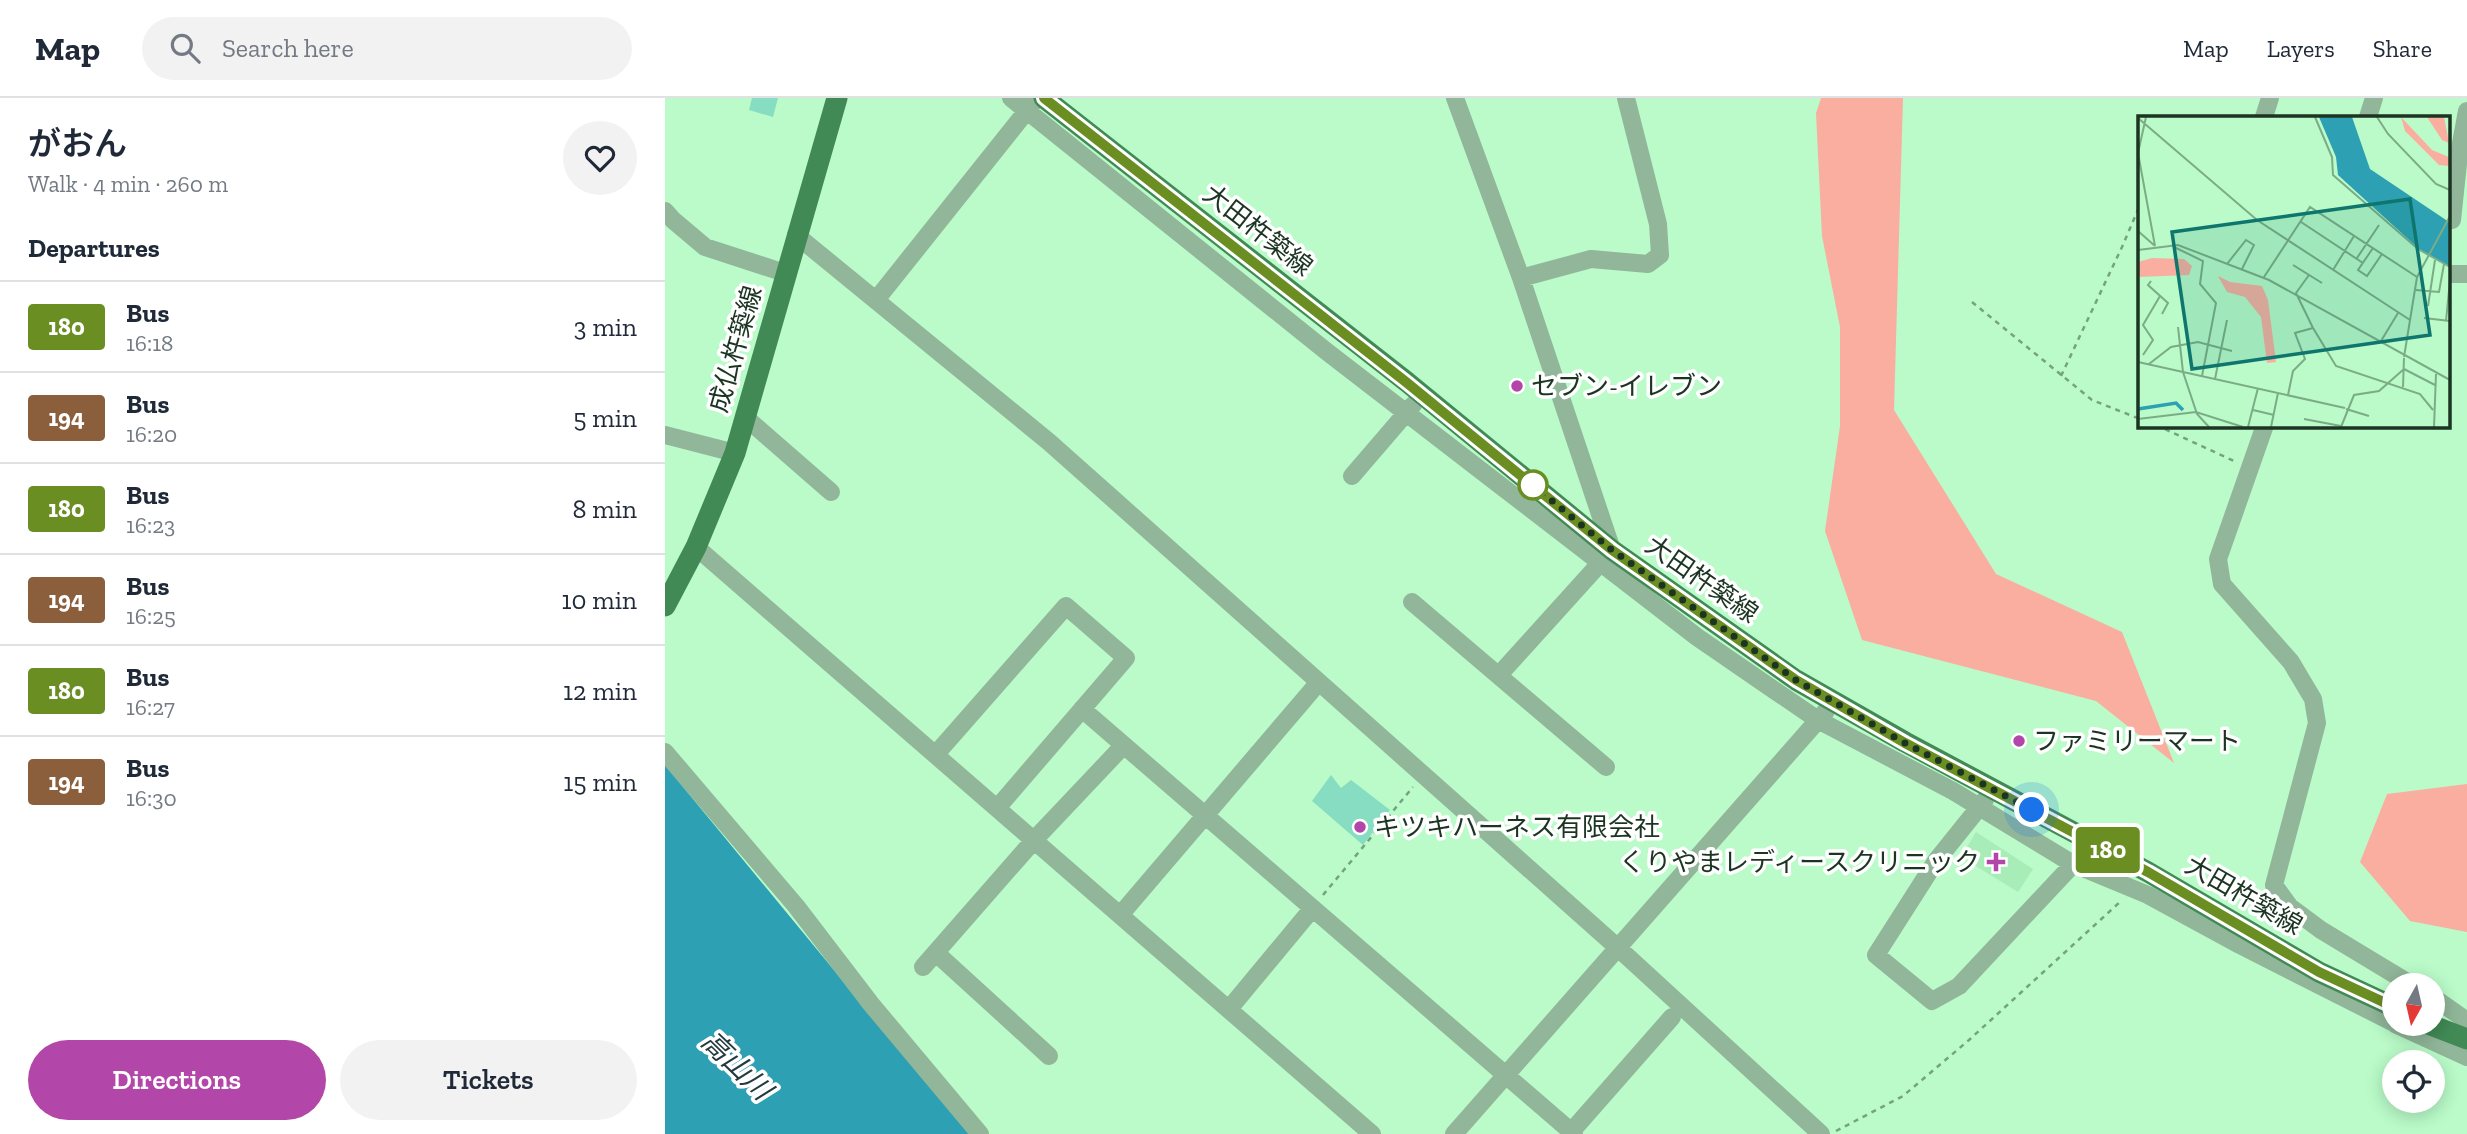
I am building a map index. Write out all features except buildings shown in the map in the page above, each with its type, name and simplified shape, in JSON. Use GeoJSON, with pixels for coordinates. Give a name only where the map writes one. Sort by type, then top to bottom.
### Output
{"type":"FeatureCollection","features":[{"type":"Feature","properties":{"kind":"main road","name":"成仏杵築線"},"geometry":{"type":"LineString","coordinates":[[665,606],[696,547],[735,453],[837,98]]}},
{"type":"Feature","properties":{"kind":"main road","name":"大田杵築線"},"geometry":{"type":"LineString","coordinates":[[1036,102],[1423,395],[1606,556],[1834,702],[2148,872],[2319,972],[2382,1001]]}},
{"type":"Feature","properties":{"kind":"main road"},"geometry":{"type":"LineString","coordinates":[[2445,1031],[2467,1039]]}},
{"type":"Feature","properties":{"kind":"street"},"geometry":{"type":"LineString","coordinates":[[1011,98],[1036,102],[1407,413],[1606,556],[1697,638],[1818,719],[1980,807],[2073,864],[2133,889],[2382,1016]]}},
{"type":"Feature","properties":{"kind":"street"},"geometry":{"type":"LineString","coordinates":[[1455,98],[1521,278],[1606,556]]}},
{"type":"Feature","properties":{"kind":"street"},"geometry":{"type":"LineString","coordinates":[[1521,278],[1591,259],[1649,264],[1660,255],[1658,224],[1626,98]]}},
{"type":"Feature","properties":{"kind":"street"},"geometry":{"type":"LineString","coordinates":[[2264,116],[2270,98]]}},
{"type":"Feature","properties":{"kind":"street"},"geometry":{"type":"LineString","coordinates":[[2368,116],[2374,98]]}},
{"type":"Feature","properties":{"kind":"street"},"geometry":{"type":"LineString","coordinates":[[876,300],[1036,102]]}},
{"type":"Feature","properties":{"kind":"street"},"geometry":{"type":"LineString","coordinates":[[2452,220],[2467,111]]}},
{"type":"Feature","properties":{"kind":"street"},"geometry":{"type":"LineString","coordinates":[[665,211],[705,247],[785,273]]}},
{"type":"Feature","properties":{"kind":"street"},"geometry":{"type":"LineString","coordinates":[[665,226],[687,231]]}},
{"type":"Feature","properties":{"kind":"street"},"geometry":{"type":"LineString","coordinates":[[796,235],[1049,443],[1617,947],[1821,1134]]}},
{"type":"Feature","properties":{"kind":"street"},"geometry":{"type":"LineString","coordinates":[[2449,274],[2467,274]]}},
{"type":"Feature","properties":{"kind":"street"},"geometry":{"type":"LineString","coordinates":[[1352,476],[1423,395]]}},
{"type":"Feature","properties":{"kind":"street"},"geometry":{"type":"LineString","coordinates":[[745,417],[831,492]]}},
{"type":"Feature","properties":{"kind":"street"},"geometry":{"type":"LineString","coordinates":[[2264,427],[2218,559],[2222,584],[2291,662],[2313,699],[2317,723],[2274,885],[2290,907],[2321,930],[2393,973]]}},
{"type":"Feature","properties":{"kind":"street"},"geometry":{"type":"LineString","coordinates":[[665,435],[735,453]]}},
{"type":"Feature","properties":{"kind":"street"},"geometry":{"type":"LineString","coordinates":[[696,547],[1372,1134]]}},
{"type":"Feature","properties":{"kind":"street"},"geometry":{"type":"LineString","coordinates":[[1499,675],[1606,556]]}},
{"type":"Feature","properties":{"kind":"street"},"geometry":{"type":"LineString","coordinates":[[1412,602],[1606,767]]}},
{"type":"Feature","properties":{"kind":"street"},"geometry":{"type":"LineString","coordinates":[[936,754],[1066,606],[1126,658],[998,807]]}},
{"type":"Feature","properties":{"kind":"street"},"geometry":{"type":"LineString","coordinates":[[1121,914],[1319,682]]}},
{"type":"Feature","properties":{"kind":"street"},"geometry":{"type":"LineString","coordinates":[[1454,1134],[1834,702]]}},
{"type":"Feature","properties":{"kind":"street"},"geometry":{"type":"LineString","coordinates":[[1081,709],[1572,1133],[1672,1017]]}},
{"type":"Feature","properties":{"kind":"street"},"geometry":{"type":"LineString","coordinates":[[923,967],[1035,839],[1123,746]]}},
{"type":"Feature","properties":{"kind":"street"},"geometry":{"type":"LineString","coordinates":[[665,752],[796,906],[871,1004],[980,1134]]}},
{"type":"Feature","properties":{"kind":"street"},"geometry":{"type":"LineString","coordinates":[[1992,788],[1936,862],[1876,955],[1932,1001],[1959,986],[2093,843]]}},
{"type":"Feature","properties":{"kind":"street"},"geometry":{"type":"LineString","coordinates":[[1229,1009],[1312,909]]}},
{"type":"Feature","properties":{"kind":"street"},"geometry":{"type":"LineString","coordinates":[[936,953],[1049,1056]]}},
{"type":"Feature","properties":{"kind":"street"},"geometry":{"type":"LineString","coordinates":[[2445,1005],[2467,1020]]}},
{"type":"Feature","properties":{"kind":"street"},"geometry":{"type":"LineString","coordinates":[[2423,1036],[2467,1057]]}},
{"type":"Feature","properties":{"kind":"path"},"geometry":{"type":"LineString","coordinates":[[2061,376],[2138,210]]}},
{"type":"Feature","properties":{"kind":"path"},"geometry":{"type":"LineString","coordinates":[[1972,302],[2092,400],[2138,417]]}},
{"type":"Feature","properties":{"kind":"path"},"geometry":{"type":"LineString","coordinates":[[2160,427],[2250,468]]}},
{"type":"Feature","properties":{"kind":"path"},"geometry":{"type":"LineString","coordinates":[[1312,909],[1423,775]]}},
{"type":"Feature","properties":{"kind":"path"},"geometry":{"type":"LineString","coordinates":[[1830,1134],[1903,1096],[1969,1040],[2133,889]]}},
{"type":"Feature","properties":{"kind":"shaded area"},"geometry":{"type":"Polygon","coordinates":[[[1821,98],[1903,98],[1894,410],[1996,574],[2122,632],[2174,763],[2096,701],[1862,640],[1825,531],[1840,426],[1840,327],[1822,236],[1816,113],[1821,98]]]}},
{"type":"Feature","properties":{"kind":"shaded area"},"geometry":{"type":"Polygon","coordinates":[[[2467,784],[2467,932],[2410,921],[2360,862],[2387,794],[2467,784]]]}},
{"type":"Feature","properties":{"kind":"shaded area"},"geometry":{"type":"Polygon","coordinates":[[[1976,832],[2033,869],[2018,892],[1961,857],[1976,832]]]}},
{"type":"Feature","properties":{"kind":"water","name":"高山川"},"geometry":{"type":"Polygon","coordinates":[[[665,765],[969,1134],[665,1134],[665,765]]]}},
{"type":"Feature","properties":{"kind":"bus line","name":"180"},"geometry":{"type":"LineString","coordinates":[[1044,98],[1406,382],[1612,550],[1796,680],[1905,743],[2148,872],[2319,972],[2382,1001]]}},
{"type":"Feature","properties":{"kind":"place","name":"セブン-イレブン"},"geometry":{"type":"Point","coordinates":[1517,386]}},
{"type":"Feature","properties":{"kind":"place","name":"ファミリーマート"},"geometry":{"type":"Point","coordinates":[2019,741]}},
{"type":"Feature","properties":{"kind":"place","name":"キツキハーネス有限会社"},"geometry":{"type":"Point","coordinates":[1360,827]}},
{"type":"Feature","properties":{"kind":"place","name":"くりやまレディースクリニック"},"geometry":{"type":"Point","coordinates":[1996,862]}},
{"type":"Feature","properties":{"kind":"route"},"geometry":{"type":"LineString","coordinates":[[1533,485],[1528,481],[1612,550],[1796,680],[1905,743],[2032,810]]}}]}
